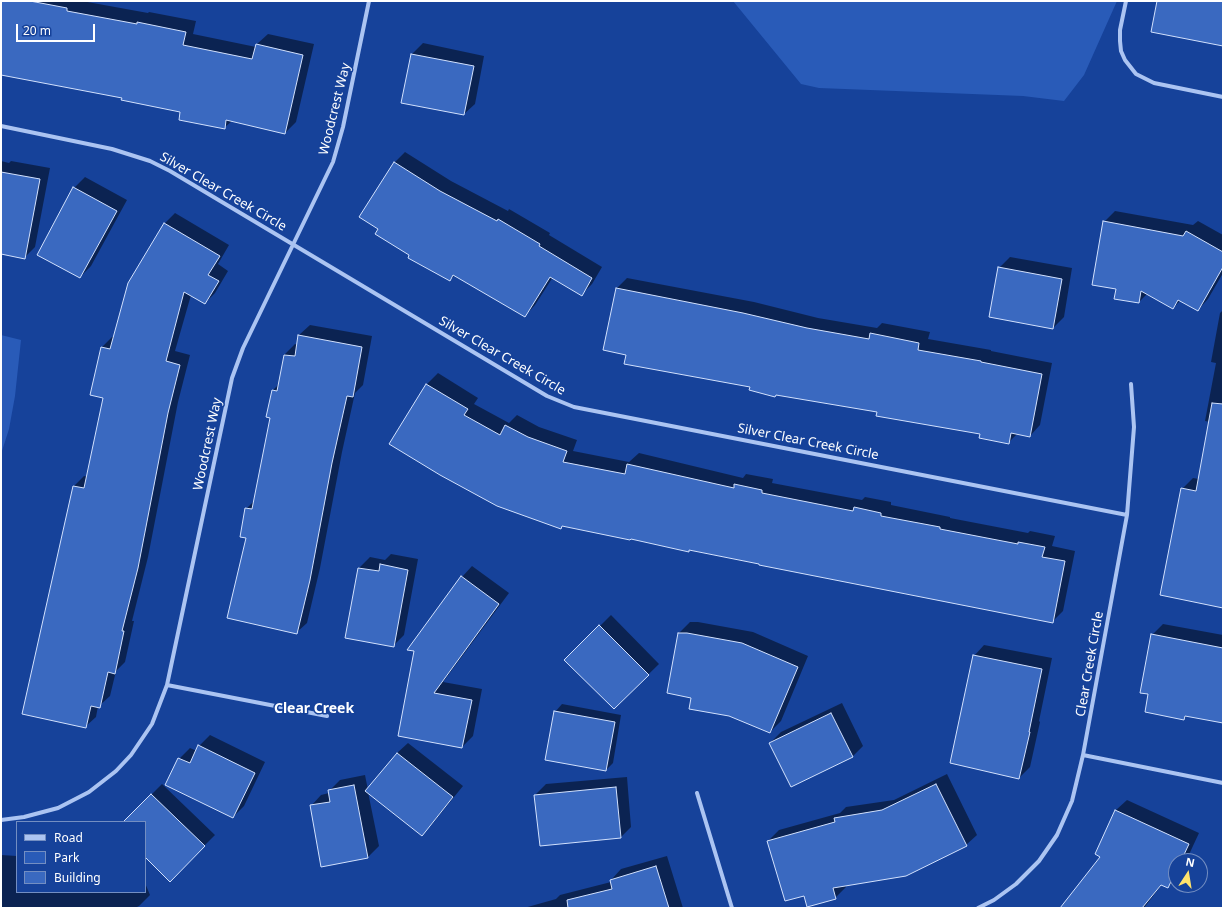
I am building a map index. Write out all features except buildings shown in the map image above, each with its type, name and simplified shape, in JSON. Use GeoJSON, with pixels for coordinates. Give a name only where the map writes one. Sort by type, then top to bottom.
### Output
{"type":"FeatureCollection","features":[{"type":"Feature","properties":{"kind":"street","name":"Woodcrest Way"},"geometry":{"type":"LineString","coordinates":[[1,820],[24,818],[58,808],[89,792],[116,771],[131,755],[152,724],[167,685],[232,378],[243,348],[333,162],[343,127],[369,1]]}},
{"type":"Feature","properties":{"kind":"street"},"geometry":{"type":"LineString","coordinates":[[1126,1],[1120,30],[1121,51],[1125,60],[1136,74],[1154,83],[1223,97]]}},
{"type":"Feature","properties":{"kind":"street","name":"Silver Clear Creek Circle"},"geometry":{"type":"LineString","coordinates":[[1,126],[112,149],[150,161],[170,171],[547,396],[574,407],[1127,515]]}},
{"type":"Feature","properties":{"kind":"street","name":"Clear Creek Circle"},"geometry":{"type":"LineString","coordinates":[[978,908],[994,900],[1016,884],[1038,861],[1057,835],[1072,801],[1083,755],[1127,515],[1134,428],[1131,384]]}},
{"type":"Feature","properties":{"kind":"street"},"geometry":{"type":"LineString","coordinates":[[167,685],[327,716]]}},
{"type":"Feature","properties":{"kind":"street"},"geometry":{"type":"LineString","coordinates":[[1083,755],[1223,783]]}},
{"type":"Feature","properties":{"kind":"street"},"geometry":{"type":"LineString","coordinates":[[697,793],[732,908]]}},
{"type":"Feature","properties":{"kind":"green space"},"geometry":{"type":"Polygon","coordinates":[[[733,1],[1117,1],[1084,75],[1064,101],[1023,96],[819,88],[801,84],[733,1]]]}},
{"type":"Feature","properties":{"kind":"green space"},"geometry":{"type":"Polygon","coordinates":[[[1,335],[21,340],[15,396],[9,429],[1,454],[1,335]]]}},
{"type":"Feature","properties":{"kind":"district","name":"Clear Creek"},"geometry":{"type":"Point","coordinates":[314,709]}}]}
